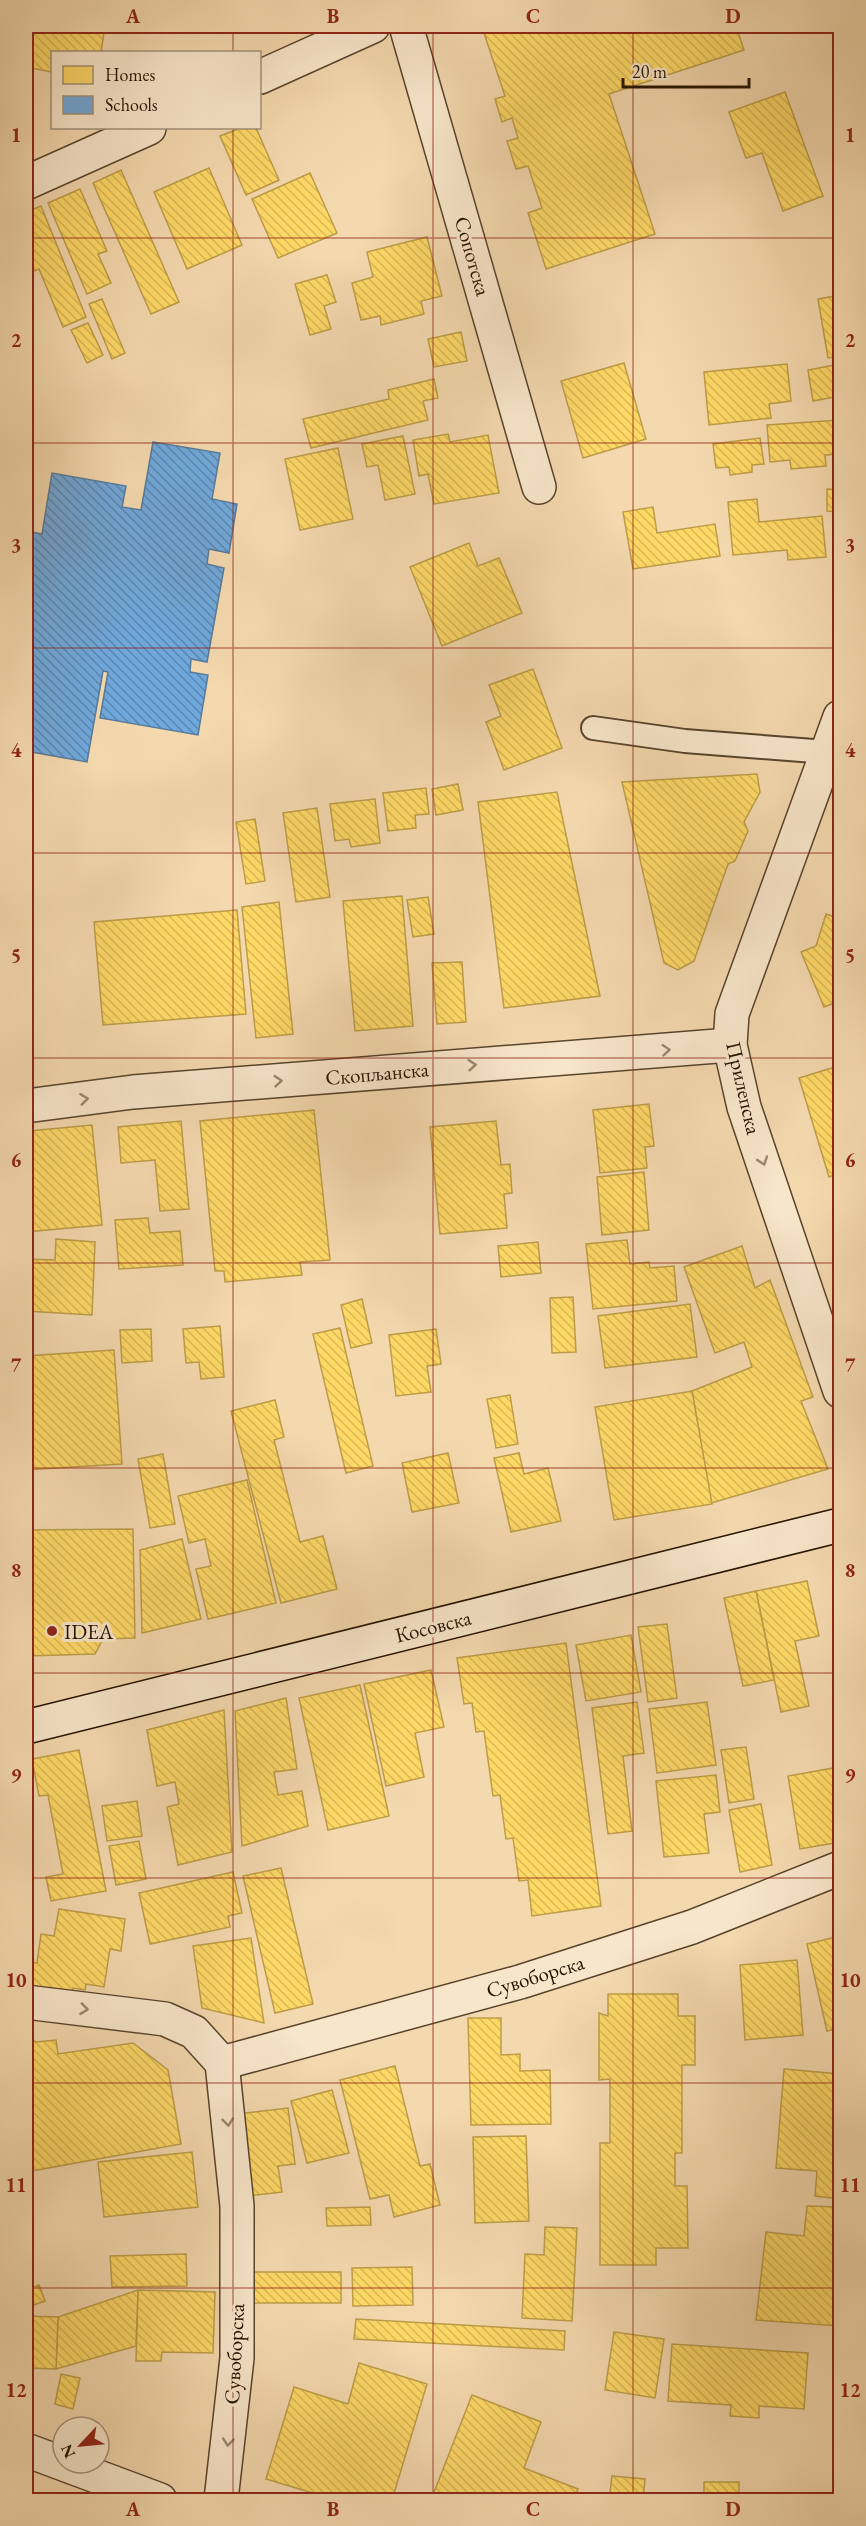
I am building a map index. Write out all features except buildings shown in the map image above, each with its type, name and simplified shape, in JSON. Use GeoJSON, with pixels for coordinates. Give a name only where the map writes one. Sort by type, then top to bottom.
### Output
{"type":"FeatureCollection","features":[{"type":"Feature","properties":{"kind":"street"},"geometry":{"type":"LineString","coordinates":[[261,77],[373,26]]}},
{"type":"Feature","properties":{"kind":"street","name":"Сопотска"},"geometry":{"type":"LineString","coordinates":[[406,26],[539,487]]}},
{"type":"Feature","properties":{"kind":"street"},"geometry":{"type":"LineString","coordinates":[[26,183],[147,129]]}},
{"type":"Feature","properties":{"kind":"street","name":"Прилепска"},"geometry":{"type":"LineString","coordinates":[[840,717],[732,1014],[730,1045],[744,1107],[840,1391]]}},
{"type":"Feature","properties":{"kind":"street","name":"Скопљанска"},"geometry":{"type":"LineString","coordinates":[[26,1106],[144,1091],[730,1045]]}},
{"type":"Feature","properties":{"kind":"street","name":"Косовска"},"geometry":{"type":"LineString","coordinates":[[26,1727],[840,1525]]}},
{"type":"Feature","properties":{"kind":"street","name":"Сувоборска"},"geometry":{"type":"LineString","coordinates":[[221,2500],[237,2358],[237,2206],[222,2063],[520,1982],[692,1927],[840,1869]]}},
{"type":"Feature","properties":{"kind":"street"},"geometry":{"type":"LineString","coordinates":[[26,2002],[165,2019],[194,2032],[222,2063]]}},
{"type":"Feature","properties":{"kind":"street"},"geometry":{"type":"LineString","coordinates":[[26,2450],[160,2500]]}},
{"type":"Feature","properties":{"kind":"lane"},"geometry":{"type":"LineString","coordinates":[[593,728],[685,741],[827,752]]}},
{"type":"Feature","properties":{"kind":"place","name":"IDEA"},"geometry":{"type":"Point","coordinates":[52,1631]}}]}
